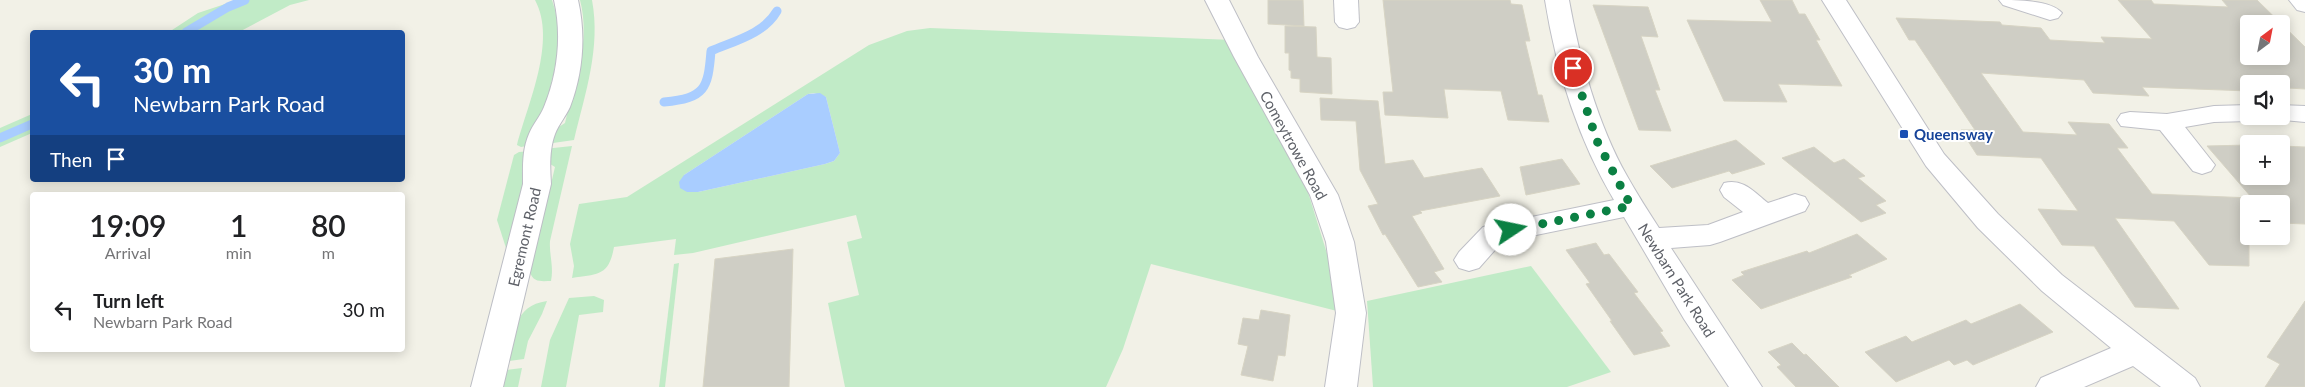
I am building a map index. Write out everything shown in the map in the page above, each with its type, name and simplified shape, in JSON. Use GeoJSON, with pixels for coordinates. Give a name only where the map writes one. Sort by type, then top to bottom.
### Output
{"type":"FeatureCollection","features":[{"type":"Feature","properties":{"kind":"street","name":"Egremont Road"},"geometry":{"type":"LineString","coordinates":[[487,387],[537,184],[536,160],[542,135],[556,107],[566,72],[571,42],[571,16],[566,0]]}},
{"type":"Feature","properties":{"kind":"street","name":"Comeytrowe Road"},"geometry":{"type":"LineString","coordinates":[[1217,0],[1246,57],[1324,195],[1340,242],[1351,313],[1341,387]]}},
{"type":"Feature","properties":{"kind":"street","name":"Newbarn Park Road"},"geometry":{"type":"LineString","coordinates":[[1557,0],[1563,38],[1585,110],[1613,176],[1651,240],[1746,387]]}},
{"type":"Feature","properties":{"kind":"street"},"geometry":{"type":"LineString","coordinates":[[1834,0],[1935,160],[1988,221],[2045,276],[2136,351],[2184,387]]}},
{"type":"Feature","properties":{"kind":"street"},"geometry":{"type":"LineString","coordinates":[[2010,0],[2050,12]]}},
{"type":"Feature","properties":{"kind":"street"},"geometry":{"type":"LineString","coordinates":[[2300,0],[2305,5]]}},
{"type":"Feature","properties":{"kind":"street"},"geometry":{"type":"LineString","coordinates":[[2130,120],[2167,122],[2214,114],[2240,113]]}},
{"type":"Feature","properties":{"kind":"street"},"geometry":{"type":"LineString","coordinates":[[2290,113],[2305,114]]}},
{"type":"Feature","properties":{"kind":"street"},"geometry":{"type":"LineString","coordinates":[[2167,122],[2202,166]]}},
{"type":"Feature","properties":{"kind":"street"},"geometry":{"type":"LineString","coordinates":[[1734,190],[1764,215]]}},
{"type":"Feature","properties":{"kind":"street"},"geometry":{"type":"LineString","coordinates":[[1651,240],[1710,235],[1795,204]]}},
{"type":"Feature","properties":{"kind":"street"},"geometry":{"type":"LineString","coordinates":[[1469,260],[1494,234],[1631,206]]}},
{"type":"Feature","properties":{"kind":"street"},"geometry":{"type":"LineString","coordinates":[[2052,387],[2136,351]]}},
{"type":"Feature","properties":{"kind":"green space"},"geometry":{"type":"Polygon","coordinates":[[[237,0],[309,0],[290,5],[243,30],[172,30],[198,13],[237,0]]]}},
{"type":"Feature","properties":{"kind":"green space"},"geometry":{"type":"Polygon","coordinates":[[[535,0],[552,0],[557,18],[557,54],[554,73],[533,145],[521,147],[517,145],[542,53],[543,34],[541,16],[535,0]]]}},
{"type":"Feature","properties":{"kind":"green space"},"geometry":{"type":"Polygon","coordinates":[[[580,0],[592,0],[594,18],[595,36],[587,88],[574,140],[546,144],[548,134],[565,123],[577,77],[584,31],[580,0]]]}},
{"type":"Feature","properties":{"kind":"green space"},"geometry":{"type":"Polygon","coordinates":[[[930,28],[1233,40],[1307,189],[1329,260],[1337,311],[1151,264],[1123,349],[1106,387],[845,387],[828,303],[859,295],[847,242],[862,238],[856,215],[693,253],[674,255],[676,239],[614,247],[609,264],[601,272],[572,278],[574,266],[570,244],[579,204],[627,197],[869,45],[907,31],[930,28]],[[814,93],[808,94],[684,175],[698,192],[834,161],[840,153],[826,97],[814,93]]]}},
{"type":"Feature","properties":{"kind":"green space"},"geometry":{"type":"Polygon","coordinates":[[[30,115],[30,134],[0,147],[0,128],[30,115]]]}},
{"type":"Feature","properties":{"kind":"green space"},"geometry":{"type":"Polygon","coordinates":[[[572,146],[550,241],[551,281],[538,281],[531,276],[530,272],[555,167],[542,159],[544,149],[572,146]]]}},
{"type":"Feature","properties":{"kind":"green space"},"geometry":{"type":"Polygon","coordinates":[[[532,151],[506,248],[497,220],[514,155],[519,152],[532,151]]]}},
{"type":"Feature","properties":{"kind":"green space"},"geometry":{"type":"Polygon","coordinates":[[[679,263],[665,387],[659,387],[674,264],[679,263]]]}},
{"type":"Feature","properties":{"kind":"green space"},"geometry":{"type":"Polygon","coordinates":[[[1531,266],[1611,372],[1567,387],[1373,387],[1367,301],[1531,266]]]}},
{"type":"Feature","properties":{"kind":"green space"},"geometry":{"type":"Polygon","coordinates":[[[594,296],[604,300],[603,312],[579,315],[566,387],[541,387],[550,340],[569,298],[594,296]]]}},
{"type":"Feature","properties":{"kind":"green space"},"geometry":{"type":"Polygon","coordinates":[[[547,301],[528,341],[524,359],[509,361],[517,322],[528,309],[536,304],[547,301]]]}},
{"type":"Feature","properties":{"kind":"green space"},"geometry":{"type":"Polygon","coordinates":[[[522,368],[518,387],[503,387],[507,370],[522,368]]]}},
{"type":"Feature","properties":{"kind":"water"},"geometry":{"type":"Polygon","coordinates":[[[820,93],[826,97],[840,153],[834,161],[698,192],[687,192],[680,188],[679,182],[684,175],[808,94],[820,93]]]}},
{"type":"Feature","properties":{"kind":"building"},"geometry":{"type":"Polygon","coordinates":[[[1268,0],[1303,0],[1304,26],[1268,24],[1268,0]]]}},
{"type":"Feature","properties":{"kind":"building"},"geometry":{"type":"Polygon","coordinates":[[[1383,0],[1510,0],[1511,4],[1522,5],[1530,41],[1525,41],[1538,95],[1542,95],[1549,122],[1508,120],[1501,91],[1444,89],[1448,118],[1385,115],[1383,92],[1393,92],[1383,0]]]}},
{"type":"Feature","properties":{"kind":"building"},"geometry":{"type":"Polygon","coordinates":[[[1760,0],[1792,0],[1799,14],[1805,14],[1820,40],[1816,40],[1842,86],[1778,84],[1787,102],[1724,101],[1687,20],[1772,22],[1760,0]]]}},
{"type":"Feature","properties":{"kind":"building"},"geometry":{"type":"Polygon","coordinates":[[[2118,0],[2151,0],[2154,4],[2228,7],[2222,0],[2257,0],[2272,15],[2240,15],[2240,65],[2290,65],[2290,32],[2305,47],[2305,89],[2290,88],[2290,75],[2240,75],[2240,91],[2142,87],[2149,96],[2093,93],[2084,80],[1981,73],[2023,132],[2077,135],[2068,122],[2109,124],[2128,148],[2117,148],[2152,194],[2240,198],[2240,245],[2249,245],[2249,266],[2209,265],[2174,221],[2115,218],[2179,309],[2135,307],[2094,246],[2062,245],[2038,209],[2078,211],[2041,158],[1977,155],[1961,130],[1975,130],[1915,40],[1909,40],[1896,18],[2000,22],[2002,25],[2041,28],[2050,40],[2105,43],[2101,37],[2152,39],[2118,0]]]}},
{"type":"Feature","properties":{"kind":"building"},"geometry":{"type":"Polygon","coordinates":[[[1593,5],[1648,7],[1658,37],[1641,36],[1660,90],[1655,90],[1671,131],[1639,130],[1593,5]]]}},
{"type":"Feature","properties":{"kind":"building"},"geometry":{"type":"Polygon","coordinates":[[[1285,26],[1316,27],[1317,57],[1331,58],[1332,94],[1300,92],[1300,79],[1291,78],[1289,53],[1285,53],[1285,26]]]}},
{"type":"Feature","properties":{"kind":"building"},"geometry":{"type":"Polygon","coordinates":[[[1320,98],[1378,101],[1385,164],[1413,160],[1424,178],[1482,168],[1500,196],[1420,211],[1422,213],[1412,216],[1444,269],[1434,272],[1442,282],[1418,287],[1385,234],[1383,235],[1368,206],[1378,204],[1360,170],[1356,121],[1321,120],[1320,98]]]}},
{"type":"Feature","properties":{"kind":"building"},"geometry":{"type":"Polygon","coordinates":[[[1736,140],[1765,164],[1732,174],[1729,171],[1672,188],[1650,166],[1736,140]]]}},
{"type":"Feature","properties":{"kind":"building"},"geometry":{"type":"Polygon","coordinates":[[[2240,145],[2240,184],[2207,146],[2240,145]]]}},
{"type":"Feature","properties":{"kind":"building"},"geometry":{"type":"Polygon","coordinates":[[[2290,146],[2305,147],[2305,224],[2290,223],[2290,195],[2249,195],[2241,185],[2290,185],[2290,146]]]}},
{"type":"Feature","properties":{"kind":"building"},"geometry":{"type":"Polygon","coordinates":[[[1814,147],[1834,163],[1844,159],[1865,176],[1858,178],[1886,201],[1876,205],[1886,213],[1861,222],[1782,158],[1814,147]]]}},
{"type":"Feature","properties":{"kind":"building"},"geometry":{"type":"Polygon","coordinates":[[[1562,159],[1580,184],[1526,195],[1520,167],[1562,159]]]}},
{"type":"Feature","properties":{"kind":"building"},"geometry":{"type":"Polygon","coordinates":[[[1857,234],[1887,259],[1849,275],[1852,277],[1761,309],[1732,280],[1744,275],[1741,272],[1807,251],[1809,253],[1857,234]]]}},
{"type":"Feature","properties":{"kind":"building"},"geometry":{"type":"Polygon","coordinates":[[[1596,243],[1604,255],[1609,254],[1638,292],[1634,293],[1663,331],[1660,332],[1670,346],[1634,355],[1586,284],[1590,283],[1566,250],[1596,243]]]}},
{"type":"Feature","properties":{"kind":"building"},"geometry":{"type":"Polygon","coordinates":[[[793,249],[789,387],[703,387],[715,259],[793,249]]]}},
{"type":"Feature","properties":{"kind":"building"},"geometry":{"type":"Polygon","coordinates":[[[2305,301],[2305,387],[2265,387],[2280,364],[2267,357],[2305,301]]]}},
{"type":"Feature","properties":{"kind":"building"},"geometry":{"type":"Polygon","coordinates":[[[2020,304],[2053,332],[1973,365],[1967,360],[1954,365],[1949,360],[1896,382],[1865,352],[1906,336],[1912,342],[1966,320],[1971,324],[2020,304]]]}},
{"type":"Feature","properties":{"kind":"building"},"geometry":{"type":"Polygon","coordinates":[[[1261,310],[1290,315],[1285,356],[1278,355],[1273,381],[1241,375],[1248,346],[1238,344],[1243,318],[1259,320],[1261,310]]]}},
{"type":"Feature","properties":{"kind":"building"},"geometry":{"type":"Polygon","coordinates":[[[1792,343],[1804,355],[1806,354],[1839,387],[1796,387],[1777,367],[1781,365],[1768,352],[1792,343]]]}},
{"type":"Feature","properties":{"kind":"waterway"},"geometry":{"type":"LineString","coordinates":[[189,30],[228,7],[245,0]]}},
{"type":"Feature","properties":{"kind":"waterway"},"geometry":{"type":"LineString","coordinates":[[664,102],[688,98],[696,94],[706,83],[711,51],[748,36],[764,26],[777,11]]}},
{"type":"Feature","properties":{"kind":"waterway"},"geometry":{"type":"LineString","coordinates":[[0,138],[30,125]]}},
{"type":"Feature","properties":{"kind":"place","name":"Queensway"},"geometry":{"type":"Point","coordinates":[1904,134]}},
{"type":"Feature","properties":{"kind":"route"},"geometry":{"type":"LineString","coordinates":[[1511,230],[1631,206],[1613,176],[1597,141],[1585,110],[1573,68]]}}]}
